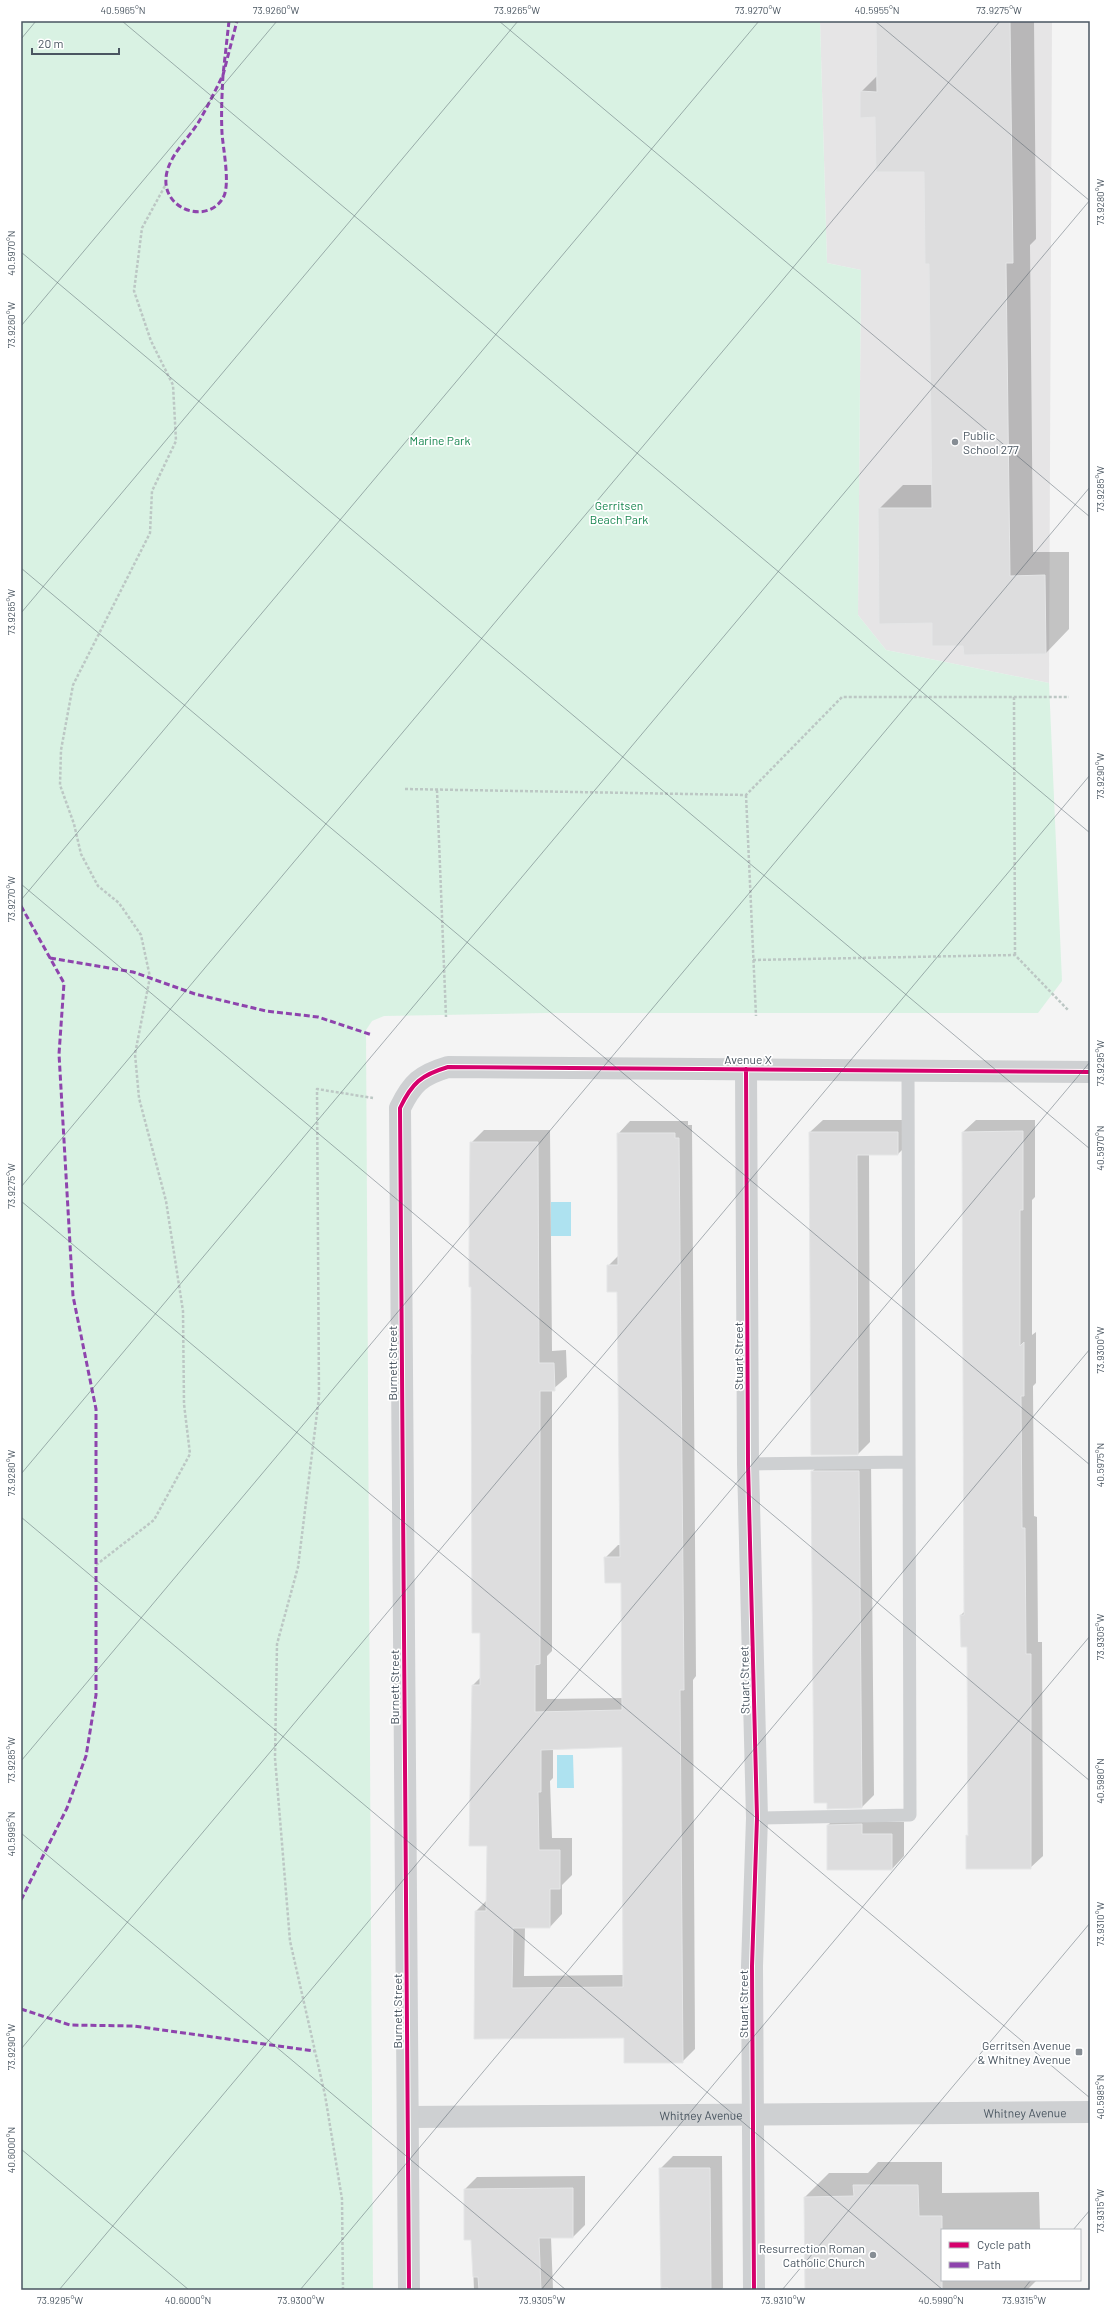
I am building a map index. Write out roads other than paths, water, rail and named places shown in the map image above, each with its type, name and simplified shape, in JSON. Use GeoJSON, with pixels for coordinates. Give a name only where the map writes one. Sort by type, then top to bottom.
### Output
{"type":"FeatureCollection","features":[{"type":"Feature","properties":{"kind":"street","name":"Avenue X"},"geometry":{"type":"LineString","coordinates":[[411,1087],[430,1072],[448,1067],[1090,1072]]}},
{"type":"Feature","properties":{"kind":"street","name":"Stuart Street"},"geometry":{"type":"LineString","coordinates":[[746,1069],[748,1464],[757,1818],[752,1966],[754,2290]]}},
{"type":"Feature","properties":{"kind":"street","name":"Burnett Street"},"geometry":{"type":"LineString","coordinates":[[409,2290],[400,1108],[411,1087]]}},
{"type":"Feature","properties":{"kind":"street","name":"Whitney Avenue"},"geometry":{"type":"LineString","coordinates":[[408,2117],[1090,2112]]}},
{"type":"Feature","properties":{"kind":"lane"},"geometry":{"type":"LineString","coordinates":[[757,1818],[910,1815],[908,1070]]}},
{"type":"Feature","properties":{"kind":"lane"},"geometry":{"type":"LineString","coordinates":[[748,1464],[908,1462]]}},
{"type":"Feature","properties":{"kind":"water"},"geometry":{"type":"Polygon","coordinates":[[[551,1202],[571,1202],[571,1236],[551,1236],[551,1202]]]}},
{"type":"Feature","properties":{"kind":"water"},"geometry":{"type":"Polygon","coordinates":[[[557,1755],[573,1755],[574,1788],[557,1788],[557,1755]]]}},
{"type":"Feature","properties":{"kind":"place","name":"Public School 277"},"geometry":{"type":"Point","coordinates":[955,442]}},
{"type":"Feature","properties":{"kind":"place","name":"Gerritsen Avenue & Whitney Avenue"},"geometry":{"type":"Point","coordinates":[1079,2052]}},
{"type":"Feature","properties":{"kind":"place","name":"Resurrection Roman Catholic Church"},"geometry":{"type":"Point","coordinates":[873,2255]}},
{"type":"Feature","properties":{"kind":"park label","name":"Marine Park"},"geometry":{"type":"Point","coordinates":[440,440]}},
{"type":"Feature","properties":{"kind":"park label","name":"Gerritsen Beach Park"},"geometry":{"type":"Point","coordinates":[619,512]}}]}
